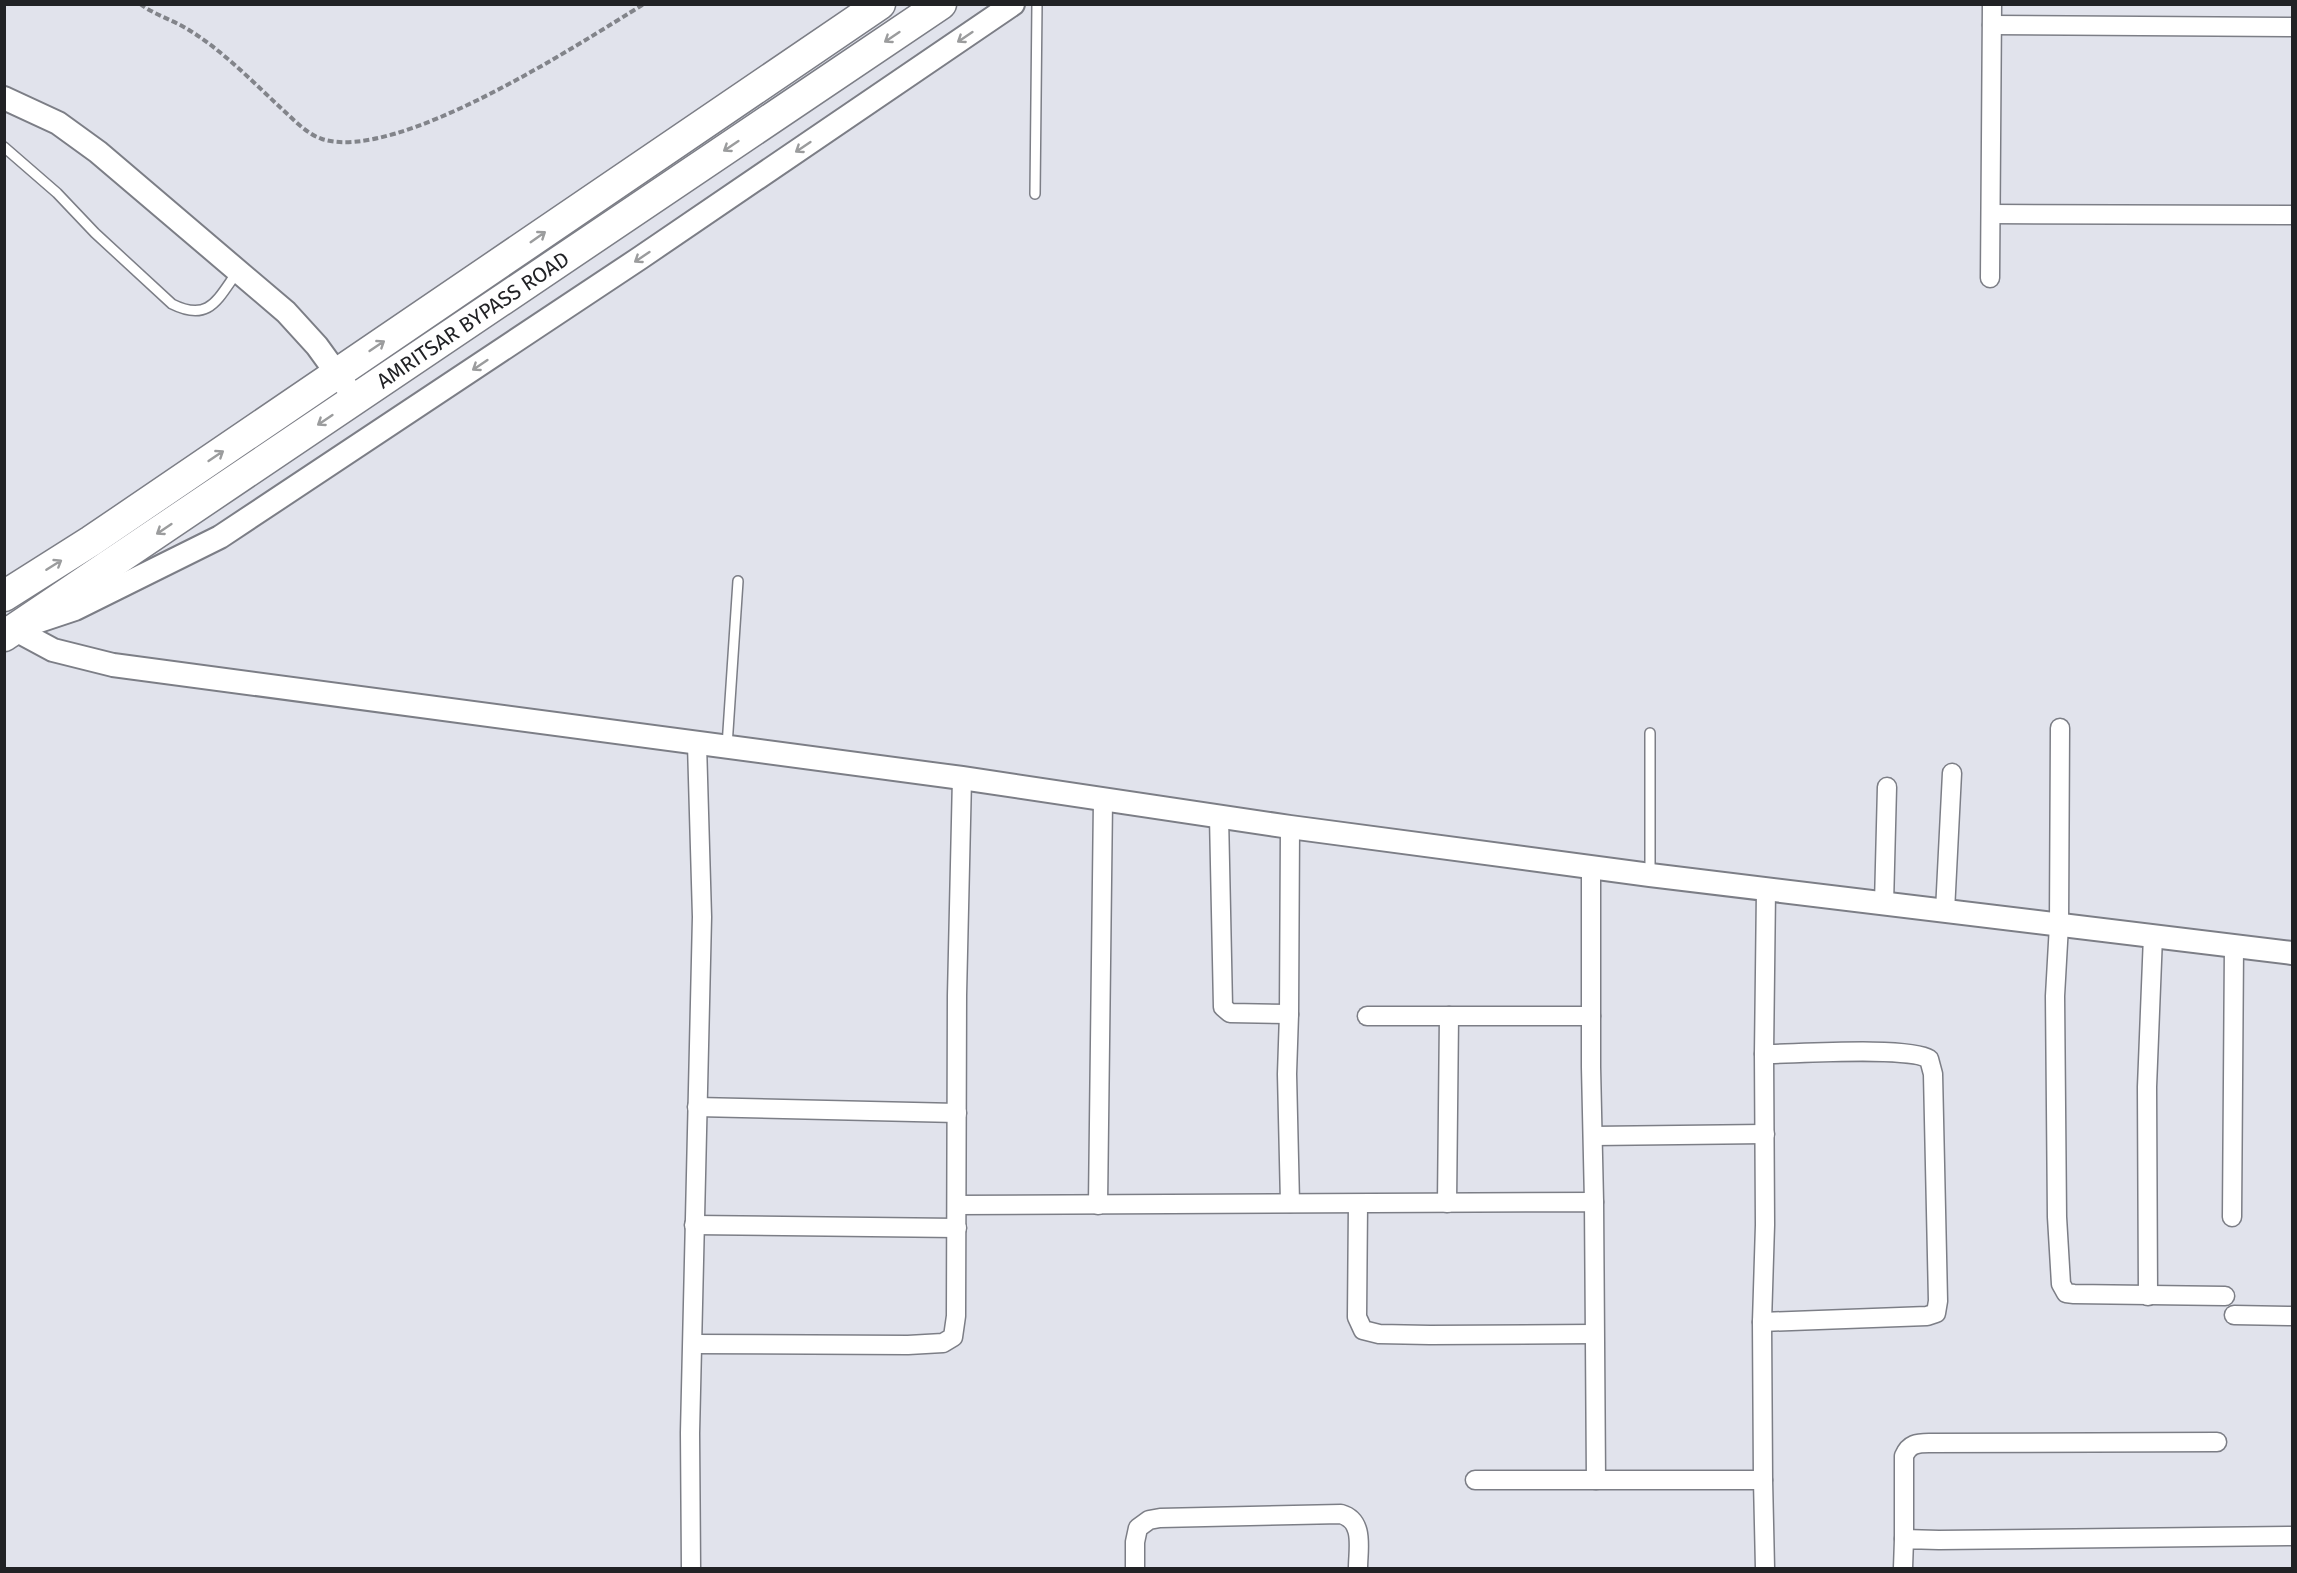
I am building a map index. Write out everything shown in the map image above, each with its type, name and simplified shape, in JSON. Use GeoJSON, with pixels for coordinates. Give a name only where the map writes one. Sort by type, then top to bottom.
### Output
{"type":"FeatureCollection","features":[{"type":"Feature","properties":{"kind":"highway","name":"AMRITSAR BYPASS ROAD"},"geometry":{"type":"LineString","coordinates":[[4,596],[91,541],[880,4]]}},
{"type":"Feature","properties":{"kind":"highway","name":"AMRITSAR BYPASS ROAD"},"geometry":{"type":"LineString","coordinates":[[9,632],[941,4]]}},
{"type":"Feature","properties":{"kind":"street"},"geometry":{"type":"LineString","coordinates":[[9,632],[75,609],[220,537],[640,258],[1013,4]]}},
{"type":"Feature","properties":{"kind":"street"},"geometry":{"type":"LineString","coordinates":[[1990,279],[1992,4]]}},
{"type":"Feature","properties":{"kind":"street"},"geometry":{"type":"LineString","coordinates":[[1992,25],[2292,27]]}},
{"type":"Feature","properties":{"kind":"street"},"geometry":{"type":"LineString","coordinates":[[4,98],[58,123],[98,152],[286,312],[317,346],[356,399]]}},
{"type":"Feature","properties":{"kind":"street"},"geometry":{"type":"LineString","coordinates":[[1991,214],[2292,215]]}},
{"type":"Feature","properties":{"kind":"street"},"geometry":{"type":"LineString","coordinates":[[9,632],[53,650],[113,665],[962,778],[1290,827],[1650,875],[2292,953]]}},
{"type":"Feature","properties":{"kind":"street"},"geometry":{"type":"LineString","coordinates":[[2061,728],[2059,925],[2055,1007],[2057,1216],[2061,1284],[2066,1293],[2074,1294],[2225,1296]]}},
{"type":"Feature","properties":{"kind":"street"},"geometry":{"type":"LineString","coordinates":[[691,1569],[690,1433],[702,917],[697,744]]}},
{"type":"Feature","properties":{"kind":"street"},"geometry":{"type":"LineString","coordinates":[[1946,911],[1952,773]]}},
{"type":"Feature","properties":{"kind":"street"},"geometry":{"type":"LineString","coordinates":[[693,1344],[908,1345],[950,1341],[955,1330],[956,1316],[957,984],[962,778]]}},
{"type":"Feature","properties":{"kind":"street"},"geometry":{"type":"LineString","coordinates":[[1884,904],[1887,787]]}},
{"type":"Feature","properties":{"kind":"street"},"geometry":{"type":"LineString","coordinates":[[1098,1205],[1103,800]]}},
{"type":"Feature","properties":{"kind":"street"},"geometry":{"type":"LineString","coordinates":[[1219,816],[1222,1007],[1230,1013],[1289,1014]]}},
{"type":"Feature","properties":{"kind":"street"},"geometry":{"type":"LineString","coordinates":[[1290,827],[1287,1074],[1290,1203]]}},
{"type":"Feature","properties":{"kind":"street"},"geometry":{"type":"LineString","coordinates":[[1591,867],[1596,1480]]}},
{"type":"Feature","properties":{"kind":"street"},"geometry":{"type":"LineString","coordinates":[[1764,1569],[1762,1322],[1765,1226],[1766,890]]}},
{"type":"Feature","properties":{"kind":"street"},"geometry":{"type":"LineString","coordinates":[[2148,1296],[2147,1087],[2153,936]]}},
{"type":"Feature","properties":{"kind":"street"},"geometry":{"type":"LineString","coordinates":[[2232,1216],[2234,946]]}},
{"type":"Feature","properties":{"kind":"street"},"geometry":{"type":"LineString","coordinates":[[1367,1016],[1591,1016]]}},
{"type":"Feature","properties":{"kind":"street"},"geometry":{"type":"LineString","coordinates":[[1447,1203],[1449,1016]]}},
{"type":"Feature","properties":{"kind":"street"},"geometry":{"type":"LineString","coordinates":[[1762,1322],[1927,1316],[1936,1313],[1938,1301],[1932,1067],[1929,1059],[1921,1055],[1879,1052],[1764,1054]]}},
{"type":"Feature","properties":{"kind":"street"},"geometry":{"type":"LineString","coordinates":[[697,1107],[957,1113]]}},
{"type":"Feature","properties":{"kind":"street"},"geometry":{"type":"LineString","coordinates":[[1593,1136],[1765,1134]]}},
{"type":"Feature","properties":{"kind":"street"},"geometry":{"type":"LineString","coordinates":[[957,1205],[1594,1202]]}},
{"type":"Feature","properties":{"kind":"street"},"geometry":{"type":"LineString","coordinates":[[1358,1204],[1358,1317],[1363,1330],[1379,1335],[1594,1334]]}},
{"type":"Feature","properties":{"kind":"street"},"geometry":{"type":"LineString","coordinates":[[694,1225],[957,1228]]}},
{"type":"Feature","properties":{"kind":"street"},"geometry":{"type":"LineString","coordinates":[[2234,1315],[2292,1316]]}},
{"type":"Feature","properties":{"kind":"street"},"geometry":{"type":"LineString","coordinates":[[1903,1569],[1904,1456],[1912,1445],[1929,1443],[2217,1442]]}},
{"type":"Feature","properties":{"kind":"street"},"geometry":{"type":"LineString","coordinates":[[1475,1480],[1763,1480]]}},
{"type":"Feature","properties":{"kind":"street"},"geometry":{"type":"LineString","coordinates":[[1135,1569],[1135,1542],[1138,1528],[1149,1520],[1341,1514],[1350,1517],[1356,1524],[1359,1536],[1358,1569]]}},
{"type":"Feature","properties":{"kind":"street"},"geometry":{"type":"LineString","coordinates":[[1904,1539],[2292,1536]]}},
{"type":"Feature","properties":{"kind":"lane"},"geometry":{"type":"LineString","coordinates":[[1035,194],[1037,4]]}},
{"type":"Feature","properties":{"kind":"lane"},"geometry":{"type":"LineString","coordinates":[[4,147],[57,193],[110,247],[172,304],[186,311],[201,312],[215,303],[238,271]]}},
{"type":"Feature","properties":{"kind":"lane"},"geometry":{"type":"LineString","coordinates":[[727,748],[738,581]]}},
{"type":"Feature","properties":{"kind":"lane"},"geometry":{"type":"LineString","coordinates":[[1650,733],[1650,875]]}},
{"type":"Feature","properties":{"kind":"path"},"geometry":{"type":"LineString","coordinates":[[140,4],[188,29],[231,62],[302,127],[320,139],[342,143],[367,141],[438,119],[524,76],[644,4]]}}]}
